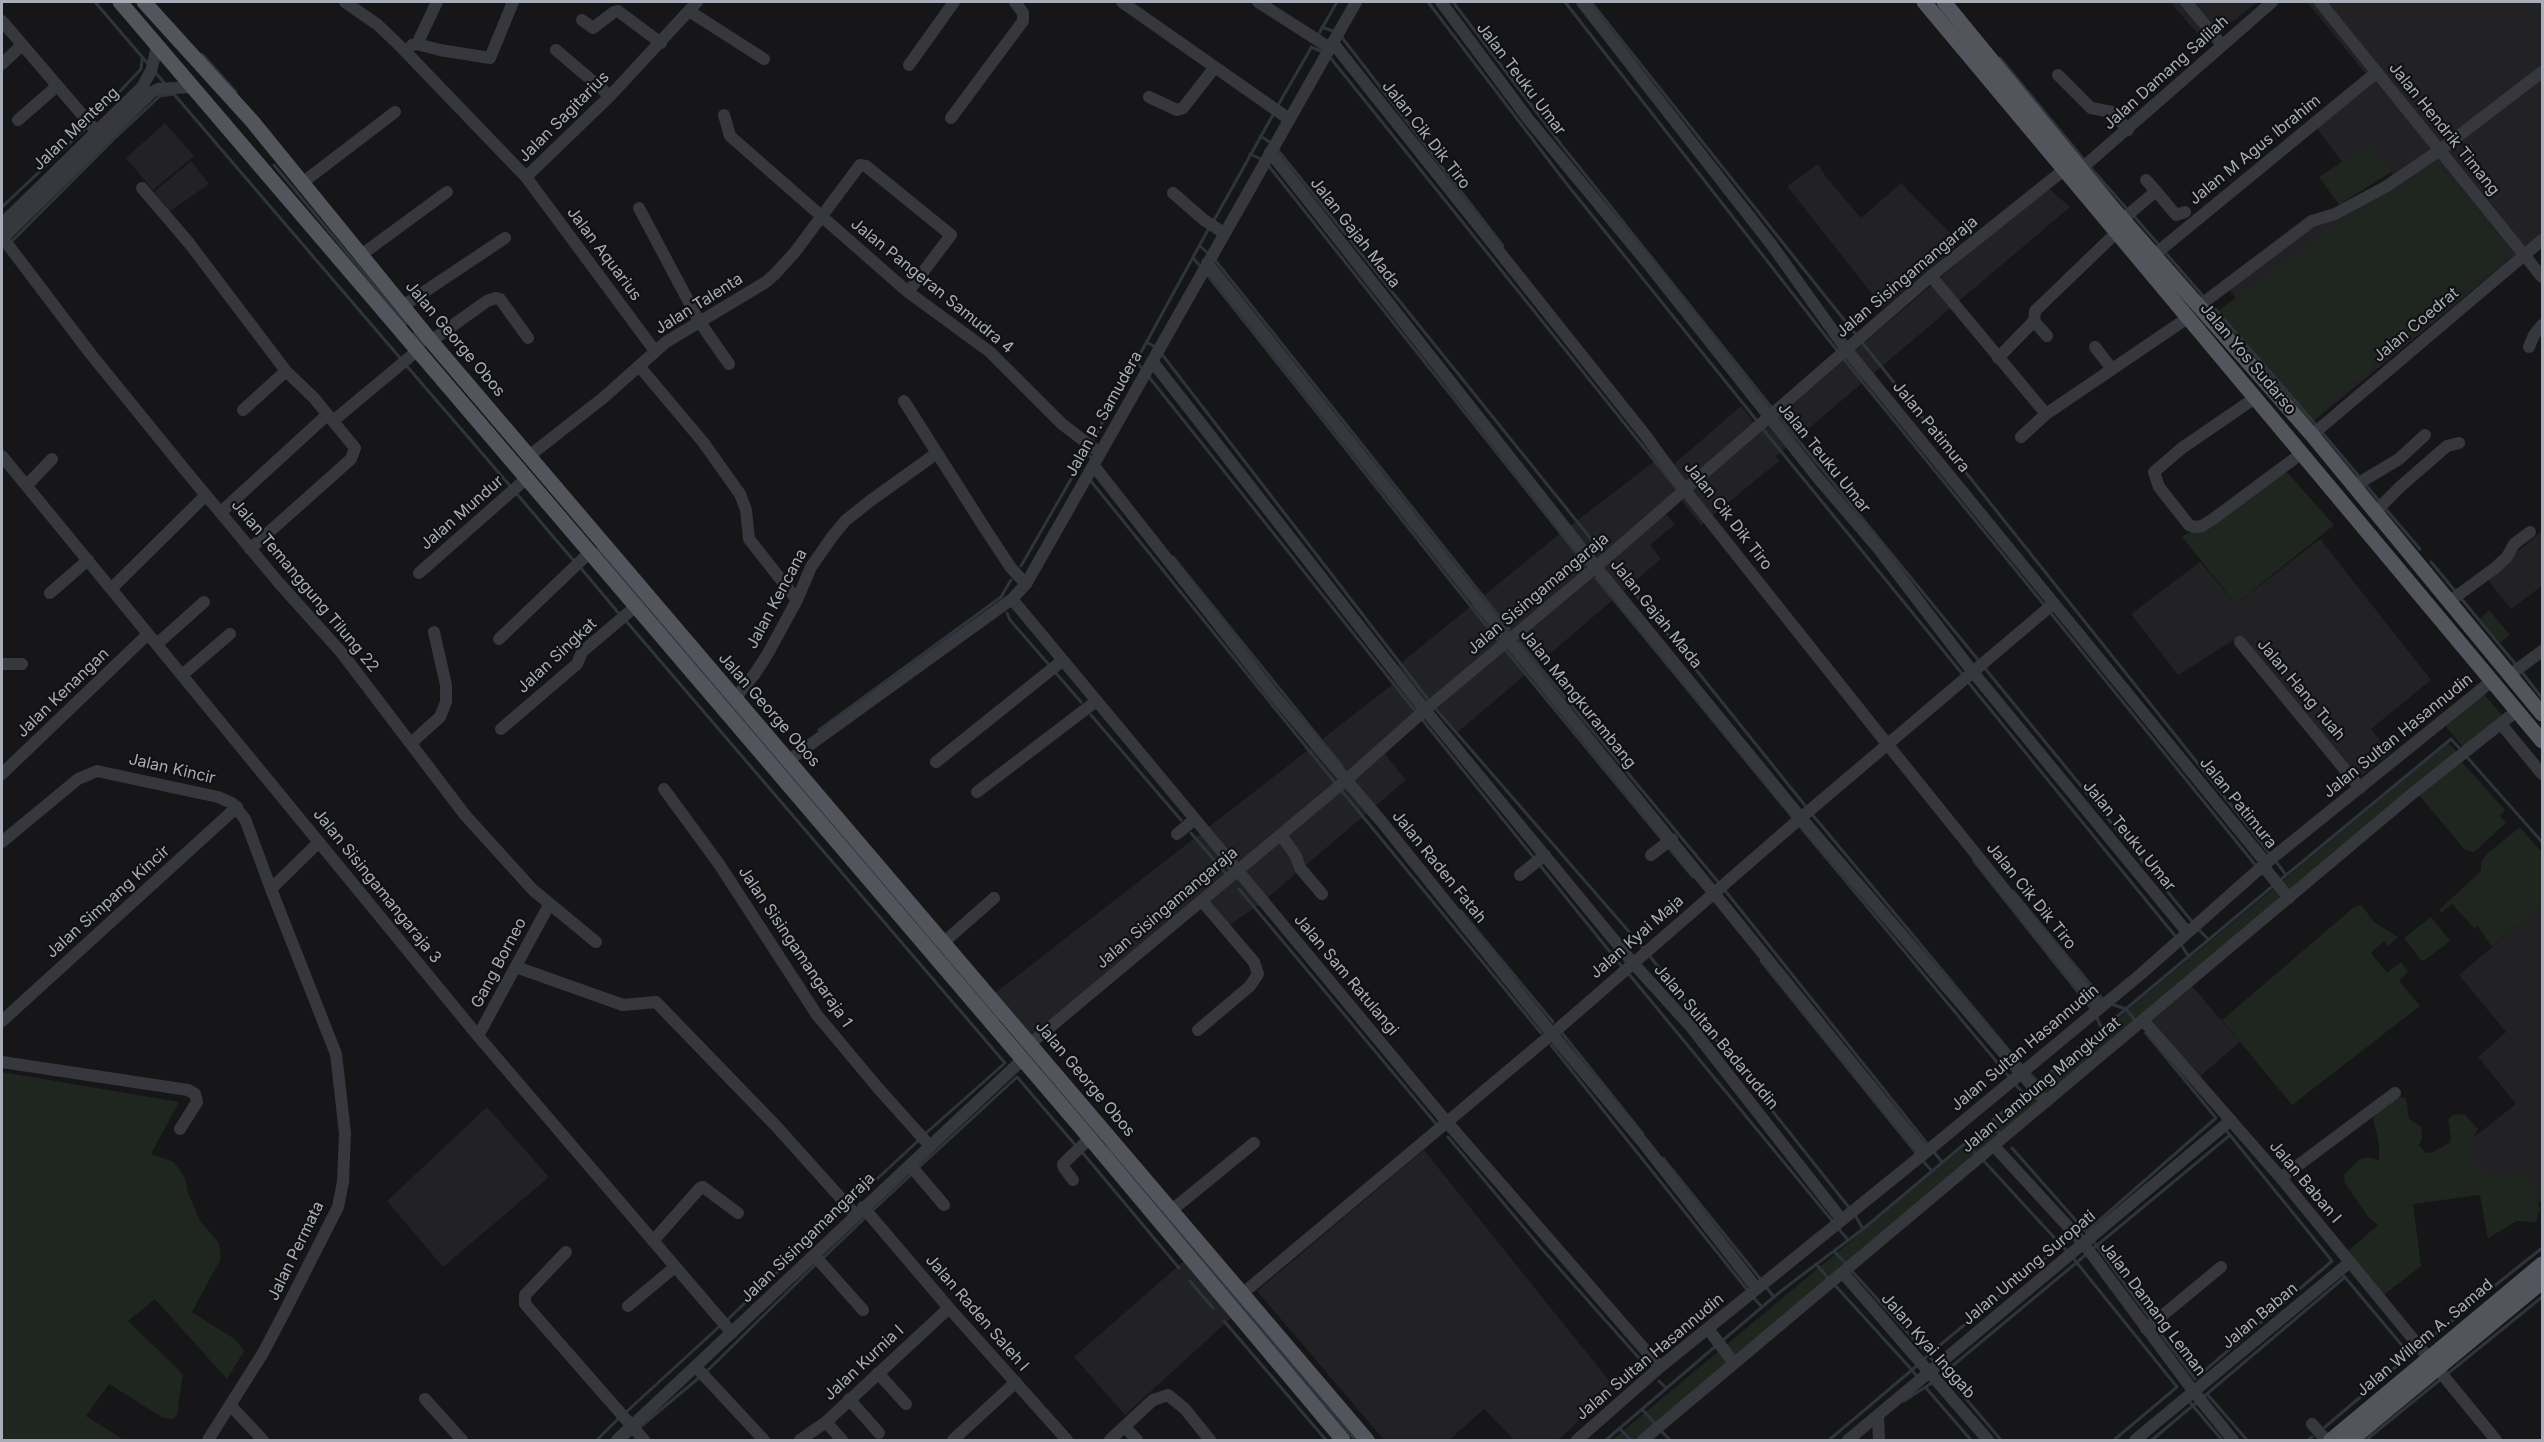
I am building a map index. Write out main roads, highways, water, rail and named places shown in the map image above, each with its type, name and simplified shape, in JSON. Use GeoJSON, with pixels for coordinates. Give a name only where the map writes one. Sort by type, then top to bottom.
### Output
{"type":"FeatureCollection","features":[{"type":"Feature","properties":{"kind":"main road","name":"Jalan George Obos"},"geometry":{"type":"LineString","coordinates":[[120,2],[1086,1133],[1342,1440]]}},
{"type":"Feature","properties":{"kind":"main road","name":"Jalan George Obos"},"geometry":{"type":"LineString","coordinates":[[147,2],[252,121],[431,341],[1367,1440]]}},
{"type":"Feature","properties":{"kind":"main road","name":"Jalan Yos Sudarso"},"geometry":{"type":"LineString","coordinates":[[1924,2],[2065,169],[2120,226],[2194,312],[2312,435],[2542,714]]}},
{"type":"Feature","properties":{"kind":"main road","name":"Jalan Yos Sudarso"},"geometry":{"type":"LineString","coordinates":[[1944,2],[2085,166],[2120,226],[2154,255],[2255,398],[2540,738]]}},
{"type":"Feature","properties":{"kind":"main road"},"geometry":{"type":"LineString","coordinates":[[402,333],[416,321]]}},
{"type":"Feature","properties":{"kind":"main road"},"geometry":{"type":"LineString","coordinates":[[2404,574],[2418,562]]}},
{"type":"Feature","properties":{"kind":"main road"},"geometry":{"type":"LineString","coordinates":[[882,896],[894,885]]}},
{"type":"Feature","properties":{"kind":"main road"},"geometry":{"type":"LineString","coordinates":[[1086,1133],[1093,1117]]}},
{"type":"Feature","properties":{"kind":"main road","name":"Jalan Willem A. Samad"},"geometry":{"type":"LineString","coordinates":[[2351,1440],[2542,1264]]}},
{"type":"Feature","properties":{"kind":"main road","name":"Jalan Willem A. Samad"},"geometry":{"type":"LineString","coordinates":[[2331,1440],[2542,1282]]}},
{"type":"Feature","properties":{"kind":"waterway"},"geometry":{"type":"LineString","coordinates":[[95,2],[149,65]]}},
{"type":"Feature","properties":{"kind":"waterway"},"geometry":{"type":"LineString","coordinates":[[1317,37],[1337,2]]}},
{"type":"Feature","properties":{"kind":"waterway"},"geometry":{"type":"LineString","coordinates":[[1428,2],[1566,183],[1758,422]]}},
{"type":"Feature","properties":{"kind":"waterway"},"geometry":{"type":"LineString","coordinates":[[1453,2],[1563,147],[1772,408]]}},
{"type":"Feature","properties":{"kind":"waterway"},"geometry":{"type":"LineString","coordinates":[[1565,2],[1839,353]]}},
{"type":"Feature","properties":{"kind":"waterway"},"geometry":{"type":"LineString","coordinates":[[1591,2],[1857,336]]}},
{"type":"Feature","properties":{"kind":"waterway"},"geometry":{"type":"LineString","coordinates":[[1322,27],[1335,32]]}},
{"type":"Feature","properties":{"kind":"waterway"},"geometry":{"type":"LineString","coordinates":[[1340,35],[1503,246]]}},
{"type":"Feature","properties":{"kind":"waterway"},"geometry":{"type":"LineString","coordinates":[[1311,47],[1323,52]]}},
{"type":"Feature","properties":{"kind":"waterway"},"geometry":{"type":"LineString","coordinates":[[1277,107],[1311,48]]}},
{"type":"Feature","properties":{"kind":"waterway"},"geometry":{"type":"LineString","coordinates":[[202,54],[236,92]]}},
{"type":"Feature","properties":{"kind":"waterway"},"geometry":{"type":"LineString","coordinates":[[1329,56],[1678,490]]}},
{"type":"Feature","properties":{"kind":"waterway"},"geometry":{"type":"LineString","coordinates":[[2000,58],[2086,162]]}},
{"type":"Feature","properties":{"kind":"waterway"},"geometry":{"type":"LineString","coordinates":[[91,122],[141,69],[142,59]]}},
{"type":"Feature","properties":{"kind":"waterway"},"geometry":{"type":"LineString","coordinates":[[155,72],[166,85]]}},
{"type":"Feature","properties":{"kind":"waterway"},"geometry":{"type":"LineString","coordinates":[[173,93],[401,359]]}},
{"type":"Feature","properties":{"kind":"waterway"},"geometry":{"type":"LineString","coordinates":[[11,242],[160,96],[174,94]]}},
{"type":"Feature","properties":{"kind":"waterway"},"geometry":{"type":"LineString","coordinates":[[1213,222],[1274,113]]}},
{"type":"Feature","properties":{"kind":"waterway"},"geometry":{"type":"LineString","coordinates":[[2,207],[87,127]]}},
{"type":"Feature","properties":{"kind":"waterway"},"geometry":{"type":"LineString","coordinates":[[1260,136],[1273,144]]}},
{"type":"Feature","properties":{"kind":"waterway"},"geometry":{"type":"LineString","coordinates":[[1277,149],[1604,555]]}},
{"type":"Feature","properties":{"kind":"waterway"},"geometry":{"type":"LineString","coordinates":[[1250,154],[1263,160]]}},
{"type":"Feature","properties":{"kind":"waterway"},"geometry":{"type":"LineString","coordinates":[[274,165],[406,324]]}},
{"type":"Feature","properties":{"kind":"waterway"},"geometry":{"type":"LineString","coordinates":[[1268,165],[1586,565]]}},
{"type":"Feature","properties":{"kind":"waterway"},"geometry":{"type":"LineString","coordinates":[[2090,167],[2127,209]]}},
{"type":"Feature","properties":{"kind":"waterway"},"geometry":{"type":"LineString","coordinates":[[2132,214],[2159,245]]}},
{"type":"Feature","properties":{"kind":"waterway"},"geometry":{"type":"LineString","coordinates":[[1094,438],[1209,228]]}},
{"type":"Feature","properties":{"kind":"waterway"},"geometry":{"type":"LineString","coordinates":[[1200,246],[1210,255]]}},
{"type":"Feature","properties":{"kind":"waterway"},"geometry":{"type":"LineString","coordinates":[[2163,250],[2204,297]]}},
{"type":"Feature","properties":{"kind":"waterway"},"geometry":{"type":"LineString","coordinates":[[1193,258],[1201,267]]}},
{"type":"Feature","properties":{"kind":"waterway"},"geometry":{"type":"LineString","coordinates":[[1215,260],[1509,629]]}},
{"type":"Feature","properties":{"kind":"waterway"},"geometry":{"type":"LineString","coordinates":[[1205,272],[1500,643]]}},
{"type":"Feature","properties":{"kind":"waterway"},"geometry":{"type":"LineString","coordinates":[[2209,302],[2317,426]]}},
{"type":"Feature","properties":{"kind":"waterway"},"geometry":{"type":"LineString","coordinates":[[414,333],[425,345]]}},
{"type":"Feature","properties":{"kind":"waterway"},"geometry":{"type":"LineString","coordinates":[[1861,341],[2270,854]]}},
{"type":"Feature","properties":{"kind":"waterway"},"geometry":{"type":"LineString","coordinates":[[1148,343],[1157,348]]}},
{"type":"Feature","properties":{"kind":"waterway"},"geometry":{"type":"LineString","coordinates":[[1161,353],[1430,702]]}},
{"type":"Feature","properties":{"kind":"waterway"},"geometry":{"type":"LineString","coordinates":[[1843,358],[2045,606]]}},
{"type":"Feature","properties":{"kind":"waterway"},"geometry":{"type":"LineString","coordinates":[[1137,363],[1143,369]]}},
{"type":"Feature","properties":{"kind":"waterway"},"geometry":{"type":"LineString","coordinates":[[405,364],[512,488]]}},
{"type":"Feature","properties":{"kind":"waterway"},"geometry":{"type":"LineString","coordinates":[[1149,377],[1416,712]]}},
{"type":"Feature","properties":{"kind":"waterway"},"geometry":{"type":"LineString","coordinates":[[1776,413],[1979,661]]}},
{"type":"Feature","properties":{"kind":"waterway"},"geometry":{"type":"LineString","coordinates":[[1762,428],[1964,676]]}},
{"type":"Feature","properties":{"kind":"waterway"},"geometry":{"type":"LineString","coordinates":[[2321,431],[2361,479]]}},
{"type":"Feature","properties":{"kind":"waterway"},"geometry":{"type":"LineString","coordinates":[[1021,566],[1086,453],[1093,459]]}},
{"type":"Feature","properties":{"kind":"waterway"},"geometry":{"type":"LineString","coordinates":[[1090,480],[1337,785]]}},
{"type":"Feature","properties":{"kind":"waterway"},"geometry":{"type":"LineString","coordinates":[[2365,484],[2380,502]]}},
{"type":"Feature","properties":{"kind":"waterway"},"geometry":{"type":"LineString","coordinates":[[516,493],[574,561]]}},
{"type":"Feature","properties":{"kind":"waterway"},"geometry":{"type":"LineString","coordinates":[[2384,507],[2420,549]]}},
{"type":"Feature","properties":{"kind":"waterway"},"geometry":{"type":"LineString","coordinates":[[598,549],[998,1019]]}},
{"type":"Feature","properties":{"kind":"waterway"},"geometry":{"type":"LineString","coordinates":[[1173,557],[1342,766]]}},
{"type":"Feature","properties":{"kind":"waterway"},"geometry":{"type":"LineString","coordinates":[[1608,560],[1807,808]]}},
{"type":"Feature","properties":{"kind":"waterway"},"geometry":{"type":"LineString","coordinates":[[2431,562],[2456,592]]}},
{"type":"Feature","properties":{"kind":"waterway"},"geometry":{"type":"LineString","coordinates":[[579,566],[621,616]]}},
{"type":"Feature","properties":{"kind":"waterway"},"geometry":{"type":"LineString","coordinates":[[1596,578],[1794,819]]}},
{"type":"Feature","properties":{"kind":"waterway"},"geometry":{"type":"LineString","coordinates":[[819,730],[1001,597],[1011,580]]}},
{"type":"Feature","properties":{"kind":"waterway"},"geometry":{"type":"LineString","coordinates":[[2460,597],[2517,666]]}},
{"type":"Feature","properties":{"kind":"waterway"},"geometry":{"type":"LineString","coordinates":[[2049,611],[2257,867]]}},
{"type":"Feature","properties":{"kind":"waterway"},"geometry":{"type":"LineString","coordinates":[[1007,613],[1010,620],[1051,667]]}},
{"type":"Feature","properties":{"kind":"waterway"},"geometry":{"type":"LineString","coordinates":[[626,621],[1005,1063],[925,1134]]}},
{"type":"Feature","properties":{"kind":"waterway"},"geometry":{"type":"LineString","coordinates":[[1519,642],[1719,883]]}},
{"type":"Feature","properties":{"kind":"waterway"},"geometry":{"type":"LineString","coordinates":[[1504,648],[1664,842]]}},
{"type":"Feature","properties":{"kind":"waterway"},"geometry":{"type":"LineString","coordinates":[[1983,666],[2194,924]]}},
{"type":"Feature","properties":{"kind":"waterway"},"geometry":{"type":"LineString","coordinates":[[2521,671],[2542,698]]}},
{"type":"Feature","properties":{"kind":"waterway"},"geometry":{"type":"LineString","coordinates":[[1055,672],[1081,702]]}},
{"type":"Feature","properties":{"kind":"waterway"},"geometry":{"type":"LineString","coordinates":[[1968,682],[2176,937]]}},
{"type":"Feature","properties":{"kind":"waterway"},"geometry":{"type":"LineString","coordinates":[[1434,707],[1644,949]]}},
{"type":"Feature","properties":{"kind":"waterway"},"geometry":{"type":"LineString","coordinates":[[1091,715],[1181,820]]}},
{"type":"Feature","properties":{"kind":"waterway"},"geometry":{"type":"LineString","coordinates":[[1420,717],[1535,859]]}},
{"type":"Feature","properties":{"kind":"waterway"},"geometry":{"type":"LineString","coordinates":[[2279,881],[2451,739],[2462,751]]}},
{"type":"Feature","properties":{"kind":"waterway"},"geometry":{"type":"LineString","coordinates":[[2466,756],[2542,842]]}},
{"type":"Feature","properties":{"kind":"waterway"},"geometry":{"type":"LineString","coordinates":[[1341,790],[1541,1033]]}},
{"type":"Feature","properties":{"kind":"waterway"},"geometry":{"type":"LineString","coordinates":[[1811,813],[2022,1066]]}},
{"type":"Feature","properties":{"kind":"waterway"},"geometry":{"type":"LineString","coordinates":[[1798,824],[2011,1079]]}},
{"type":"Feature","properties":{"kind":"waterway"},"geometry":{"type":"LineString","coordinates":[[1191,833],[1227,875]]}},
{"type":"Feature","properties":{"kind":"waterway"},"geometry":{"type":"LineString","coordinates":[[1668,847],[1693,877]]}},
{"type":"Feature","properties":{"kind":"waterway"},"geometry":{"type":"LineString","coordinates":[[2274,859],[2286,875]]}},
{"type":"Feature","properties":{"kind":"waterway"},"geometry":{"type":"LineString","coordinates":[[1974,861],[2093,1011]]}},
{"type":"Feature","properties":{"kind":"waterway"},"geometry":{"type":"LineString","coordinates":[[1539,864],[1623,968]]}},
{"type":"Feature","properties":{"kind":"waterway"},"geometry":{"type":"LineString","coordinates":[[2035,1085],[2274,885]]}},
{"type":"Feature","properties":{"kind":"waterway"},"geometry":{"type":"LineString","coordinates":[[1723,888],[1929,1146]]}},
{"type":"Feature","properties":{"kind":"waterway"},"geometry":{"type":"LineString","coordinates":[[1239,889],[1437,1125]]}},
{"type":"Feature","properties":{"kind":"waterway"},"geometry":{"type":"LineString","coordinates":[[2013,891],[2105,1002]]}},
{"type":"Feature","properties":{"kind":"waterway"},"geometry":{"type":"LineString","coordinates":[[1461,911],[1553,1022]]}},
{"type":"Feature","properties":{"kind":"waterway"},"geometry":{"type":"LineString","coordinates":[[2198,929],[2209,940]]}},
{"type":"Feature","properties":{"kind":"waterway"},"geometry":{"type":"LineString","coordinates":[[2180,943],[2189,957]]}},
{"type":"Feature","properties":{"kind":"waterway"},"geometry":{"type":"LineString","coordinates":[[1648,954],[1851,1210]]}},
{"type":"Feature","properties":{"kind":"waterway"},"geometry":{"type":"LineString","coordinates":[[1761,961],[1917,1154]]}},
{"type":"Feature","properties":{"kind":"waterway"},"geometry":{"type":"LineString","coordinates":[[1628,973],[1834,1223]]}},
{"type":"Feature","properties":{"kind":"waterway"},"geometry":{"type":"LineString","coordinates":[[2111,1004],[2126,1009],[2135,1020]]}},
{"type":"Feature","properties":{"kind":"waterway"},"geometry":{"type":"LineString","coordinates":[[2096,1016],[2102,1029]]}},
{"type":"Feature","properties":{"kind":"waterway"},"geometry":{"type":"LineString","coordinates":[[1562,1033],[1643,1134]]}},
{"type":"Feature","properties":{"kind":"waterway"},"geometry":{"type":"LineString","coordinates":[[2012,1148],[2086,1232],[2216,1118],[2146,1033]]}},
{"type":"Feature","properties":{"kind":"waterway"},"geometry":{"type":"LineString","coordinates":[[1551,1045],[1749,1292]]}},
{"type":"Feature","properties":{"kind":"waterway"},"geometry":{"type":"LineString","coordinates":[[2029,1073],[2038,1082]]}},
{"type":"Feature","properties":{"kind":"waterway"},"geometry":{"type":"LineString","coordinates":[[918,1168],[1017,1077],[1077,1147]]}},
{"type":"Feature","properties":{"kind":"waterway"},"geometry":{"type":"LineString","coordinates":[[2015,1084],[2024,1094]]}},
{"type":"Feature","properties":{"kind":"waterway"},"geometry":{"type":"LineString","coordinates":[[1722,1341],[1781,1291],[1863,1229],[2030,1089]]}},
{"type":"Feature","properties":{"kind":"waterway"},"geometry":{"type":"LineString","coordinates":[[1990,1123],[2000,1134]]}},
{"type":"Feature","properties":{"kind":"waterway"},"geometry":{"type":"LineString","coordinates":[[2155,1326],[2195,1379],[2332,1261],[2225,1129]]}},
{"type":"Feature","properties":{"kind":"waterway"},"geometry":{"type":"LineString","coordinates":[[2095,1247],[2230,1135]]}},
{"type":"Feature","properties":{"kind":"waterway"},"geometry":{"type":"LineString","coordinates":[[1448,1137],[1542,1249],[1647,1367]]}},
{"type":"Feature","properties":{"kind":"waterway"},"geometry":{"type":"LineString","coordinates":[[850,1204],[920,1139]]}},
{"type":"Feature","properties":{"kind":"waterway"},"geometry":{"type":"LineString","coordinates":[[1966,1143],[1977,1155]]}},
{"type":"Feature","properties":{"kind":"waterway"},"geometry":{"type":"LineString","coordinates":[[1107,1147],[1355,1440]]}},
{"type":"Feature","properties":{"kind":"waterway"},"geometry":{"type":"LineString","coordinates":[[1933,1151],[1942,1162]]}},
{"type":"Feature","properties":{"kind":"waterway"},"geometry":{"type":"LineString","coordinates":[[1082,1152],[1179,1268]]}},
{"type":"Feature","properties":{"kind":"waterway"},"geometry":{"type":"LineString","coordinates":[[1663,1158],[1762,1281]]}},
{"type":"Feature","properties":{"kind":"waterway"},"geometry":{"type":"LineString","coordinates":[[1921,1159],[1932,1171]]}},
{"type":"Feature","properties":{"kind":"waterway"},"geometry":{"type":"LineString","coordinates":[[1851,1270],[1928,1355],[2061,1245],[1982,1159]]}},
{"type":"Feature","properties":{"kind":"waterway"},"geometry":{"type":"LineString","coordinates":[[872,1211],[913,1173]]}},
{"type":"Feature","properties":{"kind":"waterway"},"geometry":{"type":"LineString","coordinates":[[726,1321],[845,1208]]}},
{"type":"Feature","properties":{"kind":"waterway"},"geometry":{"type":"LineString","coordinates":[[1855,1215],[1863,1229]]}},
{"type":"Feature","properties":{"kind":"waterway"},"geometry":{"type":"LineString","coordinates":[[822,1259],[867,1216]]}},
{"type":"Feature","properties":{"kind":"waterway"},"geometry":{"type":"LineString","coordinates":[[1838,1228],[1848,1240]]}},
{"type":"Feature","properties":{"kind":"waterway"},"geometry":{"type":"LineString","coordinates":[[2069,1253],[2061,1245],[2075,1237]]}},
{"type":"Feature","properties":{"kind":"waterway"},"geometry":{"type":"LineString","coordinates":[[2093,1241],[2151,1320]]}},
{"type":"Feature","properties":{"kind":"waterway"},"geometry":{"type":"LineString","coordinates":[[2487,1292],[2542,1248]]}},
{"type":"Feature","properties":{"kind":"waterway"},"geometry":{"type":"LineString","coordinates":[[1834,1251],[1847,1265]]}},
{"type":"Feature","properties":{"kind":"waterway"},"geometry":{"type":"LineString","coordinates":[[1939,1377],[2088,1253]]}},
{"type":"Feature","properties":{"kind":"waterway"},"geometry":{"type":"LineString","coordinates":[[2073,1258],[2177,1387],[2114,1440]]}},
{"type":"Feature","properties":{"kind":"waterway"},"geometry":{"type":"LineString","coordinates":[[706,1372],[817,1263]]}},
{"type":"Feature","properties":{"kind":"waterway"},"geometry":{"type":"LineString","coordinates":[[1816,1264],[1829,1279]]}},
{"type":"Feature","properties":{"kind":"waterway"},"geometry":{"type":"LineString","coordinates":[[2344,1276],[2410,1355]]}},
{"type":"Feature","properties":{"kind":"waterway"},"geometry":{"type":"LineString","coordinates":[[2202,1398],[2345,1277]]}},
{"type":"Feature","properties":{"kind":"waterway"},"geometry":{"type":"LineString","coordinates":[[1190,1281],[1213,1308]]}},
{"type":"Feature","properties":{"kind":"waterway"},"geometry":{"type":"LineString","coordinates":[[1829,1440],[1912,1370],[1833,1283]]}},
{"type":"Feature","properties":{"kind":"waterway"},"geometry":{"type":"LineString","coordinates":[[1766,1287],[1774,1297]]}},
{"type":"Feature","properties":{"kind":"waterway"},"geometry":{"type":"LineString","coordinates":[[1753,1297],[1762,1307]]}},
{"type":"Feature","properties":{"kind":"waterway"},"geometry":{"type":"LineString","coordinates":[[2446,1375],[2542,1297]]}},
{"type":"Feature","properties":{"kind":"waterway"},"geometry":{"type":"LineString","coordinates":[[2423,1344],[2474,1303]]}},
{"type":"Feature","properties":{"kind":"waterway"},"geometry":{"type":"LineString","coordinates":[[1224,1321],[1326,1440]]}},
{"type":"Feature","properties":{"kind":"waterway"},"geometry":{"type":"LineString","coordinates":[[624,1414],[721,1325]]}},
{"type":"Feature","properties":{"kind":"waterway"},"geometry":{"type":"LineString","coordinates":[[1606,1440],[1717,1345]]}},
{"type":"Feature","properties":{"kind":"waterway"},"geometry":{"type":"LineString","coordinates":[[2325,1427],[2418,1348]]}},
{"type":"Feature","properties":{"kind":"waterway"},"geometry":{"type":"LineString","coordinates":[[1922,1361],[1928,1355],[1936,1364]]}},
{"type":"Feature","properties":{"kind":"waterway"},"geometry":{"type":"LineString","coordinates":[[1917,1365],[1912,1370],[1918,1378]]}},
{"type":"Feature","properties":{"kind":"waterway"},"geometry":{"type":"LineString","coordinates":[[1944,1373],[2001,1440]]}},
{"type":"Feature","properties":{"kind":"waterway"},"geometry":{"type":"LineString","coordinates":[[639,1428],[701,1376]]}},
{"type":"Feature","properties":{"kind":"waterway"},"geometry":{"type":"LineString","coordinates":[[2366,1440],[2441,1379]]}},
{"type":"Feature","properties":{"kind":"waterway"},"geometry":{"type":"LineString","coordinates":[[1659,1381],[1666,1388]]}},
{"type":"Feature","properties":{"kind":"waterway"},"geometry":{"type":"LineString","coordinates":[[1904,1401],[1933,1382]]}},
{"type":"Feature","properties":{"kind":"waterway"},"geometry":{"type":"LineString","coordinates":[[1926,1388],[1971,1440]]}},
{"type":"Feature","properties":{"kind":"waterway"},"geometry":{"type":"LineString","coordinates":[[2207,1394],[2247,1440]]}},
{"type":"Feature","properties":{"kind":"waterway"},"geometry":{"type":"LineString","coordinates":[[2188,1400],[2222,1440]]}},
{"type":"Feature","properties":{"kind":"waterway"},"geometry":{"type":"LineString","coordinates":[[2152,1440],[2197,1402]]}},
{"type":"Feature","properties":{"kind":"waterway"},"geometry":{"type":"LineString","coordinates":[[1642,1409],[1657,1426]]}},
{"type":"Feature","properties":{"kind":"waterway"},"geometry":{"type":"LineString","coordinates":[[597,1440],[619,1418]]}},
{"type":"Feature","properties":{"kind":"waterway"},"geometry":{"type":"LineString","coordinates":[[1620,1429],[1631,1440]]}},
{"type":"Feature","properties":{"kind":"waterway"},"geometry":{"type":"LineString","coordinates":[[1661,1431],[1670,1440]]}},
{"type":"Feature","properties":{"kind":"waterway"},"geometry":{"type":"LineString","coordinates":[[625,1440],[634,1432]]}},
{"type":"Feature","properties":{"kind":"waterway"},"geometry":{"type":"LineString","coordinates":[[2308,1440],[2312,1437]]}}]}
